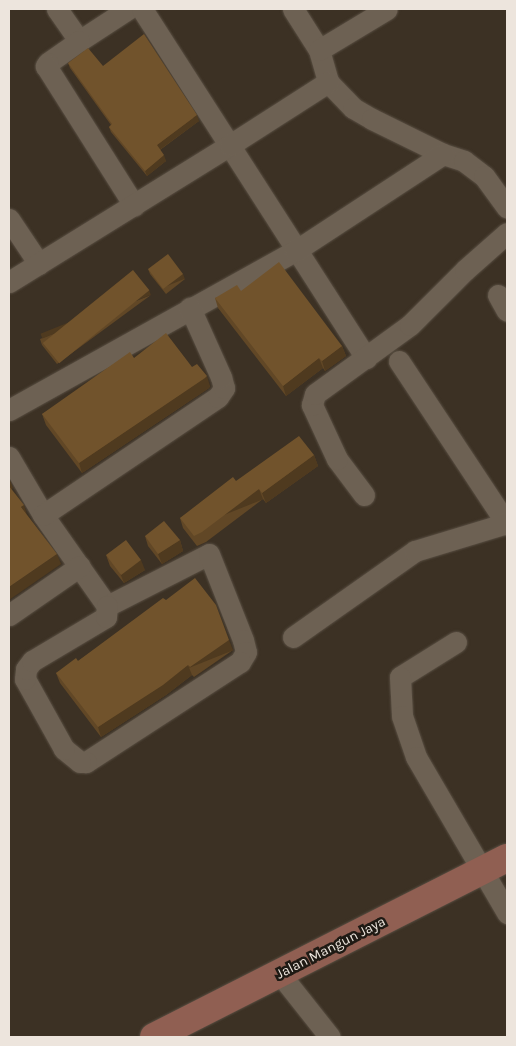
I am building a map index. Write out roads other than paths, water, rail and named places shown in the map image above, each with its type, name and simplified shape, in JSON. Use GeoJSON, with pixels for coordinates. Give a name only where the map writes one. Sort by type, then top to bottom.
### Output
{"type":"FeatureCollection","features":[{"type":"Feature","properties":{"kind":"street"},"geometry":{"type":"LineString","coordinates":[[57,9],[79,41]]}},
{"type":"Feature","properties":{"kind":"street"},"geometry":{"type":"LineString","coordinates":[[128,9],[79,41],[46,66],[134,205]]}},
{"type":"Feature","properties":{"kind":"street"},"geometry":{"type":"LineString","coordinates":[[142,9],[230,145],[295,251],[366,358]]}},
{"type":"Feature","properties":{"kind":"street"},"geometry":{"type":"LineString","coordinates":[[293,9],[319,50],[328,82],[354,108],[372,119],[443,154],[464,161],[484,176],[507,208]]}},
{"type":"Feature","properties":{"kind":"street"},"geometry":{"type":"LineString","coordinates":[[319,50],[387,9]]}},
{"type":"Feature","properties":{"kind":"street"},"geometry":{"type":"LineString","coordinates":[[9,282],[328,82]]}},
{"type":"Feature","properties":{"kind":"street"},"geometry":{"type":"LineString","coordinates":[[9,410],[295,251],[443,154]]}},
{"type":"Feature","properties":{"kind":"street"},"geometry":{"type":"LineString","coordinates":[[9,219],[38,264]]}},
{"type":"Feature","properties":{"kind":"street"},"geometry":{"type":"LineString","coordinates":[[364,495],[337,459],[312,404],[315,394],[410,325],[465,270],[507,233]]}},
{"type":"Feature","properties":{"kind":"street"},"geometry":{"type":"LineString","coordinates":[[43,515],[218,397],[224,388],[221,377],[190,308]]}},
{"type":"Feature","properties":{"kind":"street"},"geometry":{"type":"LineString","coordinates":[[293,637],[415,551],[507,524],[399,361]]}},
{"type":"Feature","properties":{"kind":"street"},"geometry":{"type":"LineString","coordinates":[[9,457],[43,515],[107,606],[106,617],[32,661],[26,669],[25,679],[64,749],[80,762],[86,762],[240,662],[246,652],[209,554],[107,606]]}},
{"type":"Feature","properties":{"kind":"street"},"geometry":{"type":"LineString","coordinates":[[9,615],[80,566]]}},
{"type":"Feature","properties":{"kind":"street"},"geometry":{"type":"LineString","coordinates":[[456,642],[400,677],[402,716],[416,757],[507,913]]}},
{"type":"Feature","properties":{"kind":"street","name":"Jalan Mangun Jaya"},"geometry":{"type":"LineString","coordinates":[[154,1037],[507,858]]}},
{"type":"Feature","properties":{"kind":"street"},"geometry":{"type":"LineString","coordinates":[[280,974],[330,1037]]}}]}
